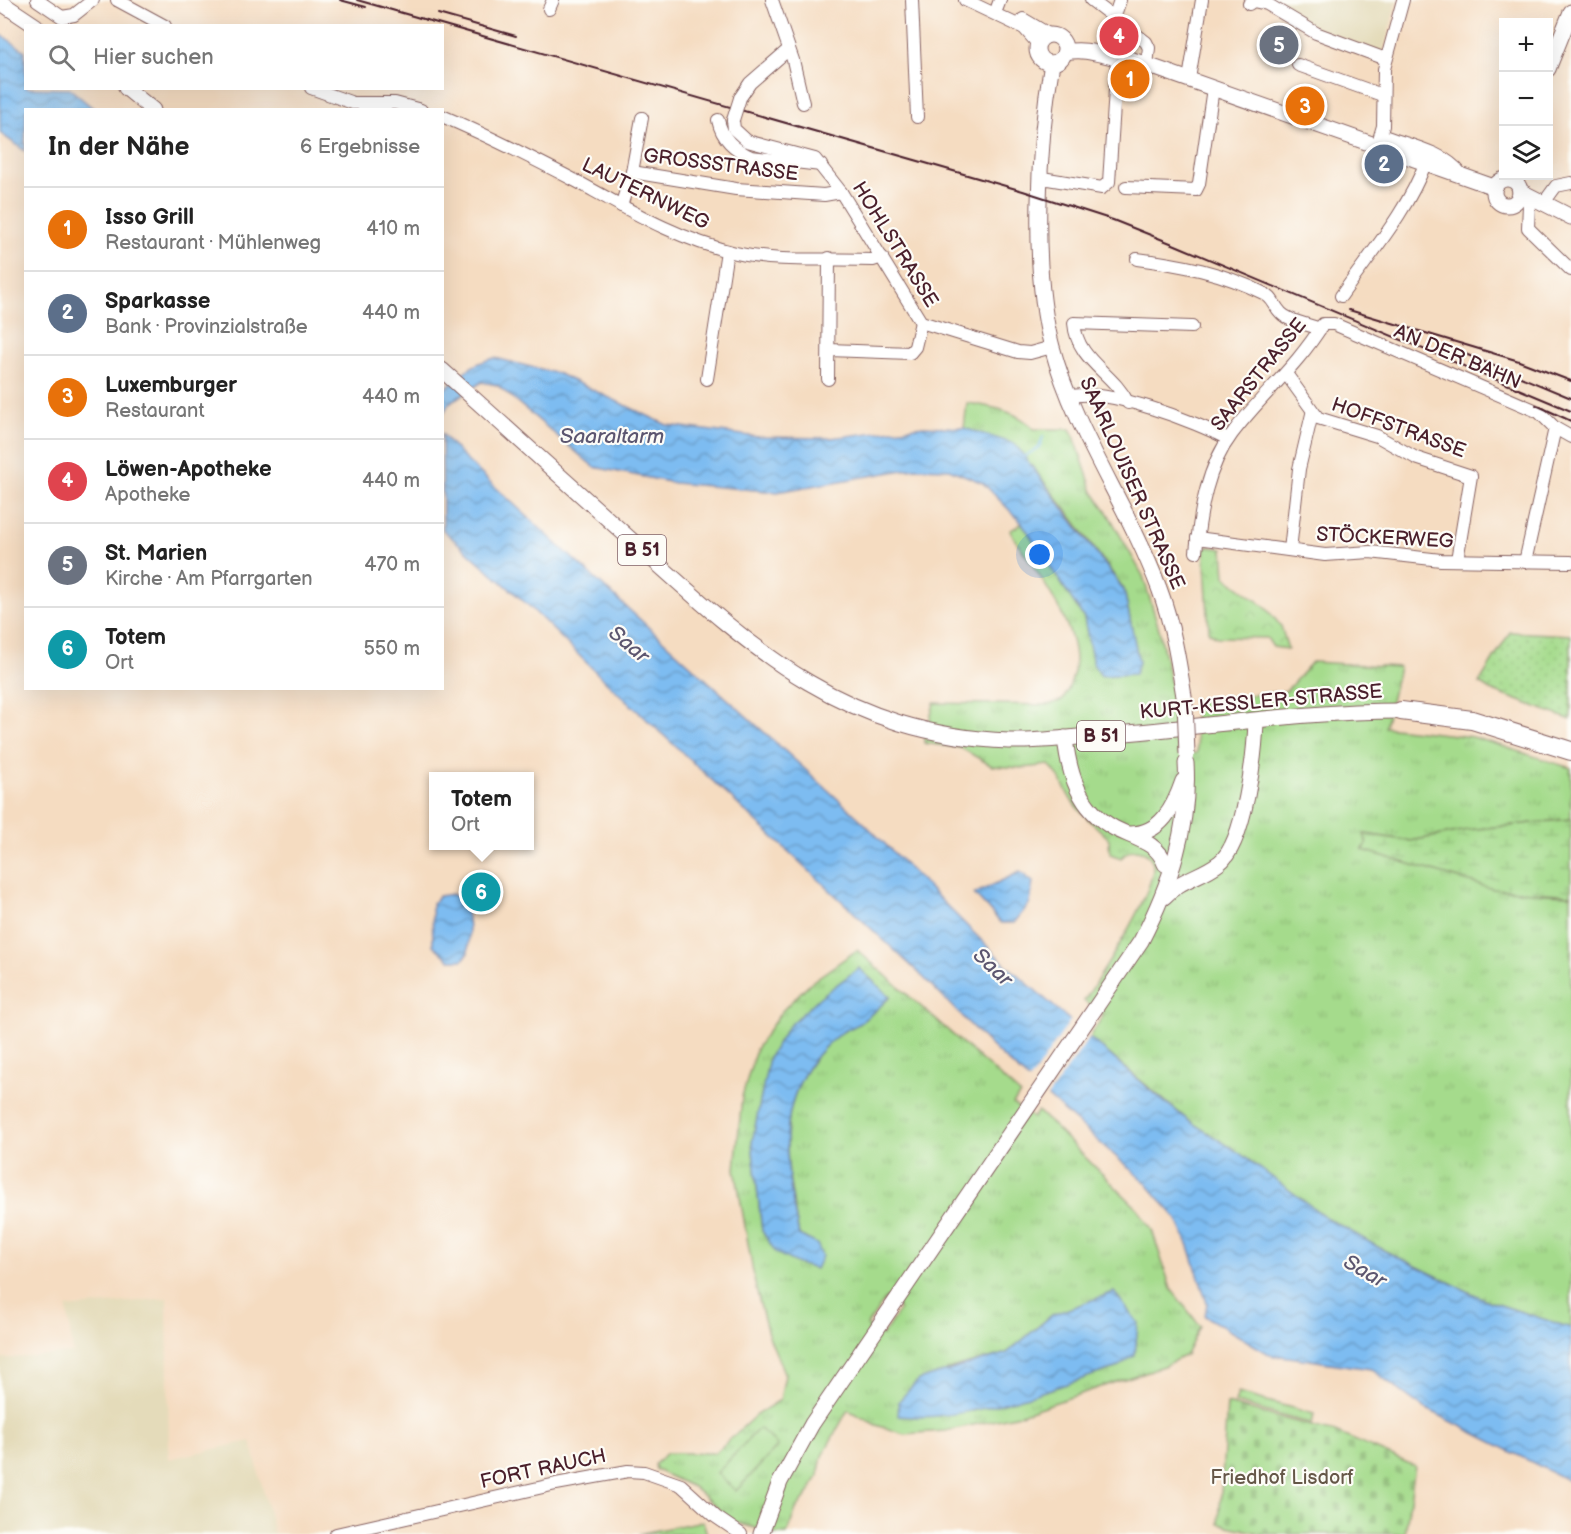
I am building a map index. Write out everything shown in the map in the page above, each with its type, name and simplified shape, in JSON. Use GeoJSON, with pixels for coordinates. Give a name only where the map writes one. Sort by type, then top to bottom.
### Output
{"type":"FeatureCollection","features":[{"type":"Feature","properties":{"kind":"highway","name":"B 51"},"geometry":{"type":"LineString","coordinates":[[1401,711],[1472,720],[1571,751]]}},
{"type":"Feature","properties":{"kind":"main road"},"geometry":{"type":"LineString","coordinates":[[0,2],[33,24]]}},
{"type":"Feature","properties":{"kind":"main road"},"geometry":{"type":"LineString","coordinates":[[1553,57],[1571,12]]}},
{"type":"Feature","properties":{"kind":"main road"},"geometry":{"type":"LineString","coordinates":[[1054,43],[1062,58],[1048,62],[1038,53],[1054,43],[1147,65],[1379,141],[1425,164],[1494,187]]}},
{"type":"Feature","properties":{"kind":"main road","name":"SAARLOUISER STRASSE"},"geometry":{"type":"LineString","coordinates":[[1048,62],[1042,178],[1041,277],[1052,347],[1069,397],[1135,533],[1167,612],[1185,703],[1186,765]]}},
{"type":"Feature","properties":{"kind":"main road"},"geometry":{"type":"LineString","coordinates":[[128,90],[151,108]]}},
{"type":"Feature","properties":{"kind":"main road"},"geometry":{"type":"LineString","coordinates":[[1500,180],[1494,187],[1494,196],[1499,203],[1508,205],[1527,200],[1566,215]]}},
{"type":"Feature","properties":{"kind":"main road"},"geometry":{"type":"LineString","coordinates":[[1513,180],[1527,200]]}},
{"type":"Feature","properties":{"kind":"main road","name":"KURT-KESSLER-STRASSE"},"geometry":{"type":"LineString","coordinates":[[444,371],[751,646],[810,686],[863,711],[927,731],[1012,741],[1369,711],[1401,711]]}},
{"type":"Feature","properties":{"kind":"main road"},"geometry":{"type":"LineString","coordinates":[[761,1534],[768,1512],[794,1455],[874,1331],[1141,941],[1171,889],[1210,869],[1227,856],[1238,830],[1254,756],[1256,721]]}},
{"type":"Feature","properties":{"kind":"main road"},"geometry":{"type":"LineString","coordinates":[[1065,738],[1072,779],[1097,815],[1112,827],[1156,849],[1165,864]]}},
{"type":"Feature","properties":{"kind":"main road"},"geometry":{"type":"LineString","coordinates":[[1130,834],[1149,830],[1166,817],[1174,807],[1186,765]]}},
{"type":"Feature","properties":{"kind":"main road"},"geometry":{"type":"LineString","coordinates":[[1157,910],[1181,838],[1187,806],[1186,765]]}},
{"type":"Feature","properties":{"kind":"main road"},"geometry":{"type":"LineString","coordinates":[[1113,980],[1151,902],[1165,864],[1175,829],[1186,765]]}},
{"type":"Feature","properties":{"kind":"main road"},"geometry":{"type":"LineString","coordinates":[[1181,838],[1181,856],[1187,864],[1202,870],[1210,869]]}},
{"type":"Feature","properties":{"kind":"street"},"geometry":{"type":"LineString","coordinates":[[37,0],[62,16],[74,15],[93,0]]}},
{"type":"Feature","properties":{"kind":"street"},"geometry":{"type":"LineString","coordinates":[[117,0],[161,24]]}},
{"type":"Feature","properties":{"kind":"street"},"geometry":{"type":"LineString","coordinates":[[772,0],[789,49],[803,103]]}},
{"type":"Feature","properties":{"kind":"street"},"geometry":{"type":"LineString","coordinates":[[912,0],[917,117]]}},
{"type":"Feature","properties":{"kind":"street"},"geometry":{"type":"LineString","coordinates":[[965,0],[1054,43]]}},
{"type":"Feature","properties":{"kind":"street"},"geometry":{"type":"LineString","coordinates":[[973,0],[999,4],[1054,43]]}},
{"type":"Feature","properties":{"kind":"street"},"geometry":{"type":"LineString","coordinates":[[1091,0],[1146,42],[1149,48],[1147,65]]}},
{"type":"Feature","properties":{"kind":"street"},"geometry":{"type":"LineString","coordinates":[[1114,18],[1120,0]]}},
{"type":"Feature","properties":{"kind":"street"},"geometry":{"type":"LineString","coordinates":[[1189,79],[1202,0]]}},
{"type":"Feature","properties":{"kind":"street"},"geometry":{"type":"LineString","coordinates":[[1402,0],[1386,59],[1379,141],[1448,162],[1463,178]]}},
{"type":"Feature","properties":{"kind":"street"},"geometry":{"type":"LineString","coordinates":[[1249,4],[1253,1],[1267,4],[1309,30],[1386,59]]}},
{"type":"Feature","properties":{"kind":"street","name":"HOHLSTRASSE"},"geometry":{"type":"LineString","coordinates":[[789,49],[750,83],[740,98],[733,120],[737,133],[747,141],[808,155],[821,165],[841,192],[921,322],[1018,352],[1030,353],[1052,347]]}},
{"type":"Feature","properties":{"kind":"street"},"geometry":{"type":"LineString","coordinates":[[1042,178],[1102,188],[1109,182],[1115,84],[1124,59]]}},
{"type":"Feature","properties":{"kind":"street"},"geometry":{"type":"LineString","coordinates":[[1299,65],[1382,95]]}},
{"type":"Feature","properties":{"kind":"street"},"geometry":{"type":"LineString","coordinates":[[1126,187],[1196,190],[1199,184],[1213,88]]}},
{"type":"Feature","properties":{"kind":"street"},"geometry":{"type":"LineString","coordinates":[[317,90],[353,103],[395,103],[412,108]]}},
{"type":"Feature","properties":{"kind":"street","name":"LAUTERNWEG"},"geometry":{"type":"LineString","coordinates":[[444,117],[517,151],[621,206],[680,234],[728,251],[766,257],[873,260],[882,257]]}},
{"type":"Feature","properties":{"kind":"street"},"geometry":{"type":"LineString","coordinates":[[632,172],[642,118]]}},
{"type":"Feature","properties":{"kind":"street"},"geometry":{"type":"LineString","coordinates":[[718,120],[724,136],[731,145],[751,157],[821,165]]}},
{"type":"Feature","properties":{"kind":"street"},"geometry":{"type":"LineString","coordinates":[[1341,296],[1419,180],[1425,164]]}},
{"type":"Feature","properties":{"kind":"street","name":"GROSSSTRASSE"},"geometry":{"type":"LineString","coordinates":[[621,206],[632,172],[736,189],[824,195],[841,192]]}},
{"type":"Feature","properties":{"kind":"street"},"geometry":{"type":"LineString","coordinates":[[1571,183],[1560,184],[1527,200],[1528,228],[1571,270]]}},
{"type":"Feature","properties":{"kind":"street"},"geometry":{"type":"LineString","coordinates":[[707,379],[728,251]]}},
{"type":"Feature","properties":{"kind":"street"},"geometry":{"type":"LineString","coordinates":[[828,379],[829,258]]}},
{"type":"Feature","properties":{"kind":"street","name":"AN DER BAHN"},"geometry":{"type":"LineString","coordinates":[[1137,259],[1192,266],[1212,272],[1263,293],[1275,301],[1285,316],[1321,327],[1334,324],[1539,412],[1555,428],[1571,436]]}},
{"type":"Feature","properties":{"kind":"street"},"geometry":{"type":"LineString","coordinates":[[829,350],[910,353],[915,347],[921,322]]}},
{"type":"Feature","properties":{"kind":"street"},"geometry":{"type":"LineString","coordinates":[[1128,403],[1084,353],[1078,342],[1074,323],[1192,327]]}},
{"type":"Feature","properties":{"kind":"street","name":"SAARSTRASSE"},"geometry":{"type":"LineString","coordinates":[[1196,552],[1206,488],[1228,439],[1287,375],[1321,327]]}},
{"type":"Feature","properties":{"kind":"street","name":"HOFFSTRASSE"},"geometry":{"type":"LineString","coordinates":[[1287,375],[1312,414],[1323,420],[1377,436],[1416,458],[1471,476],[1457,560]]}},
{"type":"Feature","properties":{"kind":"street"},"geometry":{"type":"LineString","coordinates":[[1069,397],[1089,394],[1128,403],[1192,422],[1228,439]]}},
{"type":"Feature","properties":{"kind":"street"},"geometry":{"type":"LineString","coordinates":[[1290,550],[1299,469],[1312,414]]}},
{"type":"Feature","properties":{"kind":"street"},"geometry":{"type":"LineString","coordinates":[[1525,562],[1555,428]]}},
{"type":"Feature","properties":{"kind":"street","name":"STÖCKERWEG"},"geometry":{"type":"LineString","coordinates":[[1197,538],[1325,555],[1370,552],[1457,560],[1571,562]]}},
{"type":"Feature","properties":{"kind":"street","name":"FORT RAUCH"},"geometry":{"type":"LineString","coordinates":[[336,1534],[556,1484],[628,1471],[644,1472],[681,1485],[692,1492],[716,1517],[741,1534]]}},
{"type":"Feature","properties":{"kind":"shaded area"},"geometry":{"type":"Polygon","coordinates":[[[1265,0],[1397,0],[1383,53],[1303,23],[1300,17],[1265,0]]]}},
{"type":"Feature","properties":{"kind":"shaded area"},"geometry":{"type":"Polygon","coordinates":[[[167,1298],[169,1459],[251,1441],[274,1534],[0,1534],[0,1359],[73,1353],[67,1308],[167,1298]]]}},
{"type":"Feature","properties":{"kind":"green space"},"geometry":{"type":"Polygon","coordinates":[[[967,403],[1012,413],[1034,429],[1070,429],[1093,492],[1106,510],[1143,576],[1159,629],[1175,703],[1178,754],[1197,753],[1194,702],[1286,691],[1312,662],[1399,667],[1385,727],[1473,737],[1571,768],[1571,819],[1468,830],[1411,841],[1365,834],[1367,844],[1363,849],[1422,867],[1545,894],[1571,895],[1571,1328],[1488,1301],[1385,1251],[1327,1218],[1238,1152],[1189,1121],[1089,1037],[1104,1015],[1084,1001],[1137,912],[1152,876],[1152,859],[1138,850],[1130,851],[1121,858],[1110,854],[1109,839],[1076,806],[1049,765],[1023,768],[992,766],[961,748],[924,743],[934,703],[1048,705],[1063,700],[1067,692],[1075,664],[1074,647],[1061,613],[1010,531],[1022,523],[1084,618],[1093,664],[1139,663],[1124,589],[1068,512],[1015,445],[964,428],[967,403]]]}},
{"type":"Feature","properties":{"kind":"green space"},"geometry":{"type":"Polygon","coordinates":[[[1204,546],[1223,549],[1225,576],[1265,607],[1281,626],[1288,649],[1273,647],[1267,638],[1217,637],[1209,632],[1204,546]]]}},
{"type":"Feature","properties":{"kind":"green space"},"geometry":{"type":"Polygon","coordinates":[[[1510,632],[1571,635],[1571,720],[1490,690],[1479,683],[1510,632]]]}},
{"type":"Feature","properties":{"kind":"green space"},"geometry":{"type":"Polygon","coordinates":[[[1571,819],[1571,895],[1493,889],[1363,850],[1367,844],[1364,834],[1411,841],[1468,830],[1571,819]]]}},
{"type":"Feature","properties":{"kind":"green space"},"geometry":{"type":"Polygon","coordinates":[[[857,950],[1020,1094],[1013,1104],[1033,1118],[1038,1111],[1138,1209],[1152,1230],[1171,1289],[1200,1326],[1186,1355],[1166,1365],[1015,1416],[945,1431],[904,1434],[876,1425],[848,1410],[822,1456],[818,1476],[811,1490],[796,1509],[787,1534],[776,1534],[734,1522],[693,1487],[656,1470],[655,1464],[667,1453],[715,1453],[756,1415],[780,1400],[785,1375],[768,1334],[756,1289],[735,1169],[742,1097],[756,1049],[781,1012],[810,983],[857,950]],[[859,968],[752,1142],[762,1231],[816,1244],[799,1235],[787,1153],[788,1127],[792,1103],[801,1079],[816,1057],[838,1035],[862,1021],[890,997],[859,968]],[[886,1298],[867,1325],[882,1336],[900,1309],[886,1298]],[[1052,1315],[1007,1353],[947,1370],[972,1411],[1116,1368],[1052,1315]]]}},
{"type":"Feature","properties":{"kind":"green space"},"geometry":{"type":"Polygon","coordinates":[[[1238,1393],[1314,1414],[1312,1424],[1235,1403],[1238,1393]]]}},
{"type":"Feature","properties":{"kind":"green space","name":"Friedhof Lisdorf"},"geometry":{"type":"Polygon","coordinates":[[[1227,1404],[1335,1432],[1415,1466],[1405,1534],[1263,1534],[1219,1524],[1227,1404]]]}},
{"type":"Feature","properties":{"kind":"green space"},"geometry":{"type":"Polygon","coordinates":[[[759,1428],[778,1446],[736,1491],[717,1473],[759,1428]]]}},
{"type":"Feature","properties":{"kind":"green space"},"geometry":{"type":"Polygon","coordinates":[[[703,1521],[707,1534],[638,1534],[703,1521]]]}},
{"type":"Feature","properties":{"kind":"water"},"geometry":{"type":"Polygon","coordinates":[[[0,34],[24,50],[24,90],[71,90],[93,108],[24,108],[24,150],[0,133],[0,34]]]}},
{"type":"Feature","properties":{"kind":"water","name":"Saaraltarm"},"geometry":{"type":"Polygon","coordinates":[[[495,358],[559,374],[667,425],[758,437],[831,438],[924,426],[964,428],[1015,444],[1124,590],[1139,662],[1135,674],[1101,676],[1093,664],[1084,618],[1022,523],[983,483],[949,469],[915,468],[777,492],[674,483],[594,467],[497,385],[482,382],[449,403],[444,413],[444,390],[466,370],[495,358]]]}},
{"type":"Feature","properties":{"kind":"water","name":"Saar"},"geometry":{"type":"Polygon","coordinates":[[[444,436],[463,457],[558,545],[862,821],[1005,964],[1189,1121],[1238,1152],[1327,1218],[1385,1251],[1488,1301],[1571,1328],[1571,1482],[1421,1406],[1371,1369],[1282,1356],[1274,1357],[1205,1316],[1207,1303],[1189,1246],[1176,1218],[1146,1183],[998,1053],[921,975],[600,676],[529,606],[444,531],[444,436]]]}},
{"type":"Feature","properties":{"kind":"water"},"geometry":{"type":"Polygon","coordinates":[[[1020,872],[1033,882],[1030,903],[1014,923],[1001,923],[974,894],[1020,872]]]}},
{"type":"Feature","properties":{"kind":"water"},"geometry":{"type":"Polygon","coordinates":[[[452,894],[464,905],[467,912],[468,953],[463,960],[450,960],[433,945],[432,904],[439,896],[452,894]]]}},
{"type":"Feature","properties":{"kind":"water"},"geometry":{"type":"Polygon","coordinates":[[[859,968],[890,997],[862,1021],[838,1035],[816,1056],[802,1078],[792,1102],[788,1127],[789,1179],[799,1235],[817,1244],[822,1256],[816,1269],[798,1264],[776,1253],[762,1231],[752,1142],[769,1057],[787,1028],[820,997],[859,968]]]}},
{"type":"Feature","properties":{"kind":"water"},"geometry":{"type":"Polygon","coordinates":[[[1114,1292],[1138,1323],[1135,1355],[1116,1368],[1037,1394],[979,1409],[950,1415],[898,1416],[899,1401],[918,1380],[1007,1353],[1052,1315],[1114,1292]]]}},
{"type":"Feature","properties":{"kind":"pier"},"geometry":{"type":"Polygon","coordinates":[[[1072,1018],[1091,1035],[1046,1099],[1028,1083],[1072,1018]]]}},
{"type":"Feature","properties":{"kind":"waterway"},"geometry":{"type":"LineString","coordinates":[[1023,457],[1039,448],[1043,437]]}},
{"type":"Feature","properties":{"kind":"railway"},"geometry":{"type":"LineString","coordinates":[[340,0],[366,7]]}},
{"type":"Feature","properties":{"kind":"railway"},"geometry":{"type":"LineString","coordinates":[[357,0],[441,24]]}},
{"type":"Feature","properties":{"kind":"railway"},"geometry":{"type":"LineString","coordinates":[[438,14],[516,36]]}},
{"type":"Feature","properties":{"kind":"railway"},"geometry":{"type":"LineString","coordinates":[[444,25],[1023,191],[1113,220],[1571,411]]}},
{"type":"Feature","properties":{"kind":"railway"},"geometry":{"type":"LineString","coordinates":[[1349,310],[1519,361],[1571,381]]}},
{"type":"Feature","properties":{"kind":"railway"},"geometry":{"type":"LineString","coordinates":[[1446,346],[1571,398]]}},
{"type":"Feature","properties":{"kind":"railway"},"geometry":{"type":"LineString","coordinates":[[1536,405],[1571,421]]}},
{"type":"Feature","properties":{"kind":"place","name":"Löwen-Apotheke"},"geometry":{"type":"Point","coordinates":[1119,36]}},
{"type":"Feature","properties":{"kind":"place","name":"St. Marien"},"geometry":{"type":"Point","coordinates":[1279,45]}},
{"type":"Feature","properties":{"kind":"place","name":"Isso Grill"},"geometry":{"type":"Point","coordinates":[1130,79]}},
{"type":"Feature","properties":{"kind":"place","name":"Luxemburger"},"geometry":{"type":"Point","coordinates":[1305,106]}},
{"type":"Feature","properties":{"kind":"place","name":"Sparkasse"},"geometry":{"type":"Point","coordinates":[1384,164]}},
{"type":"Feature","properties":{"kind":"place","name":"Totem"},"geometry":{"type":"Point","coordinates":[481,892]}}]}
